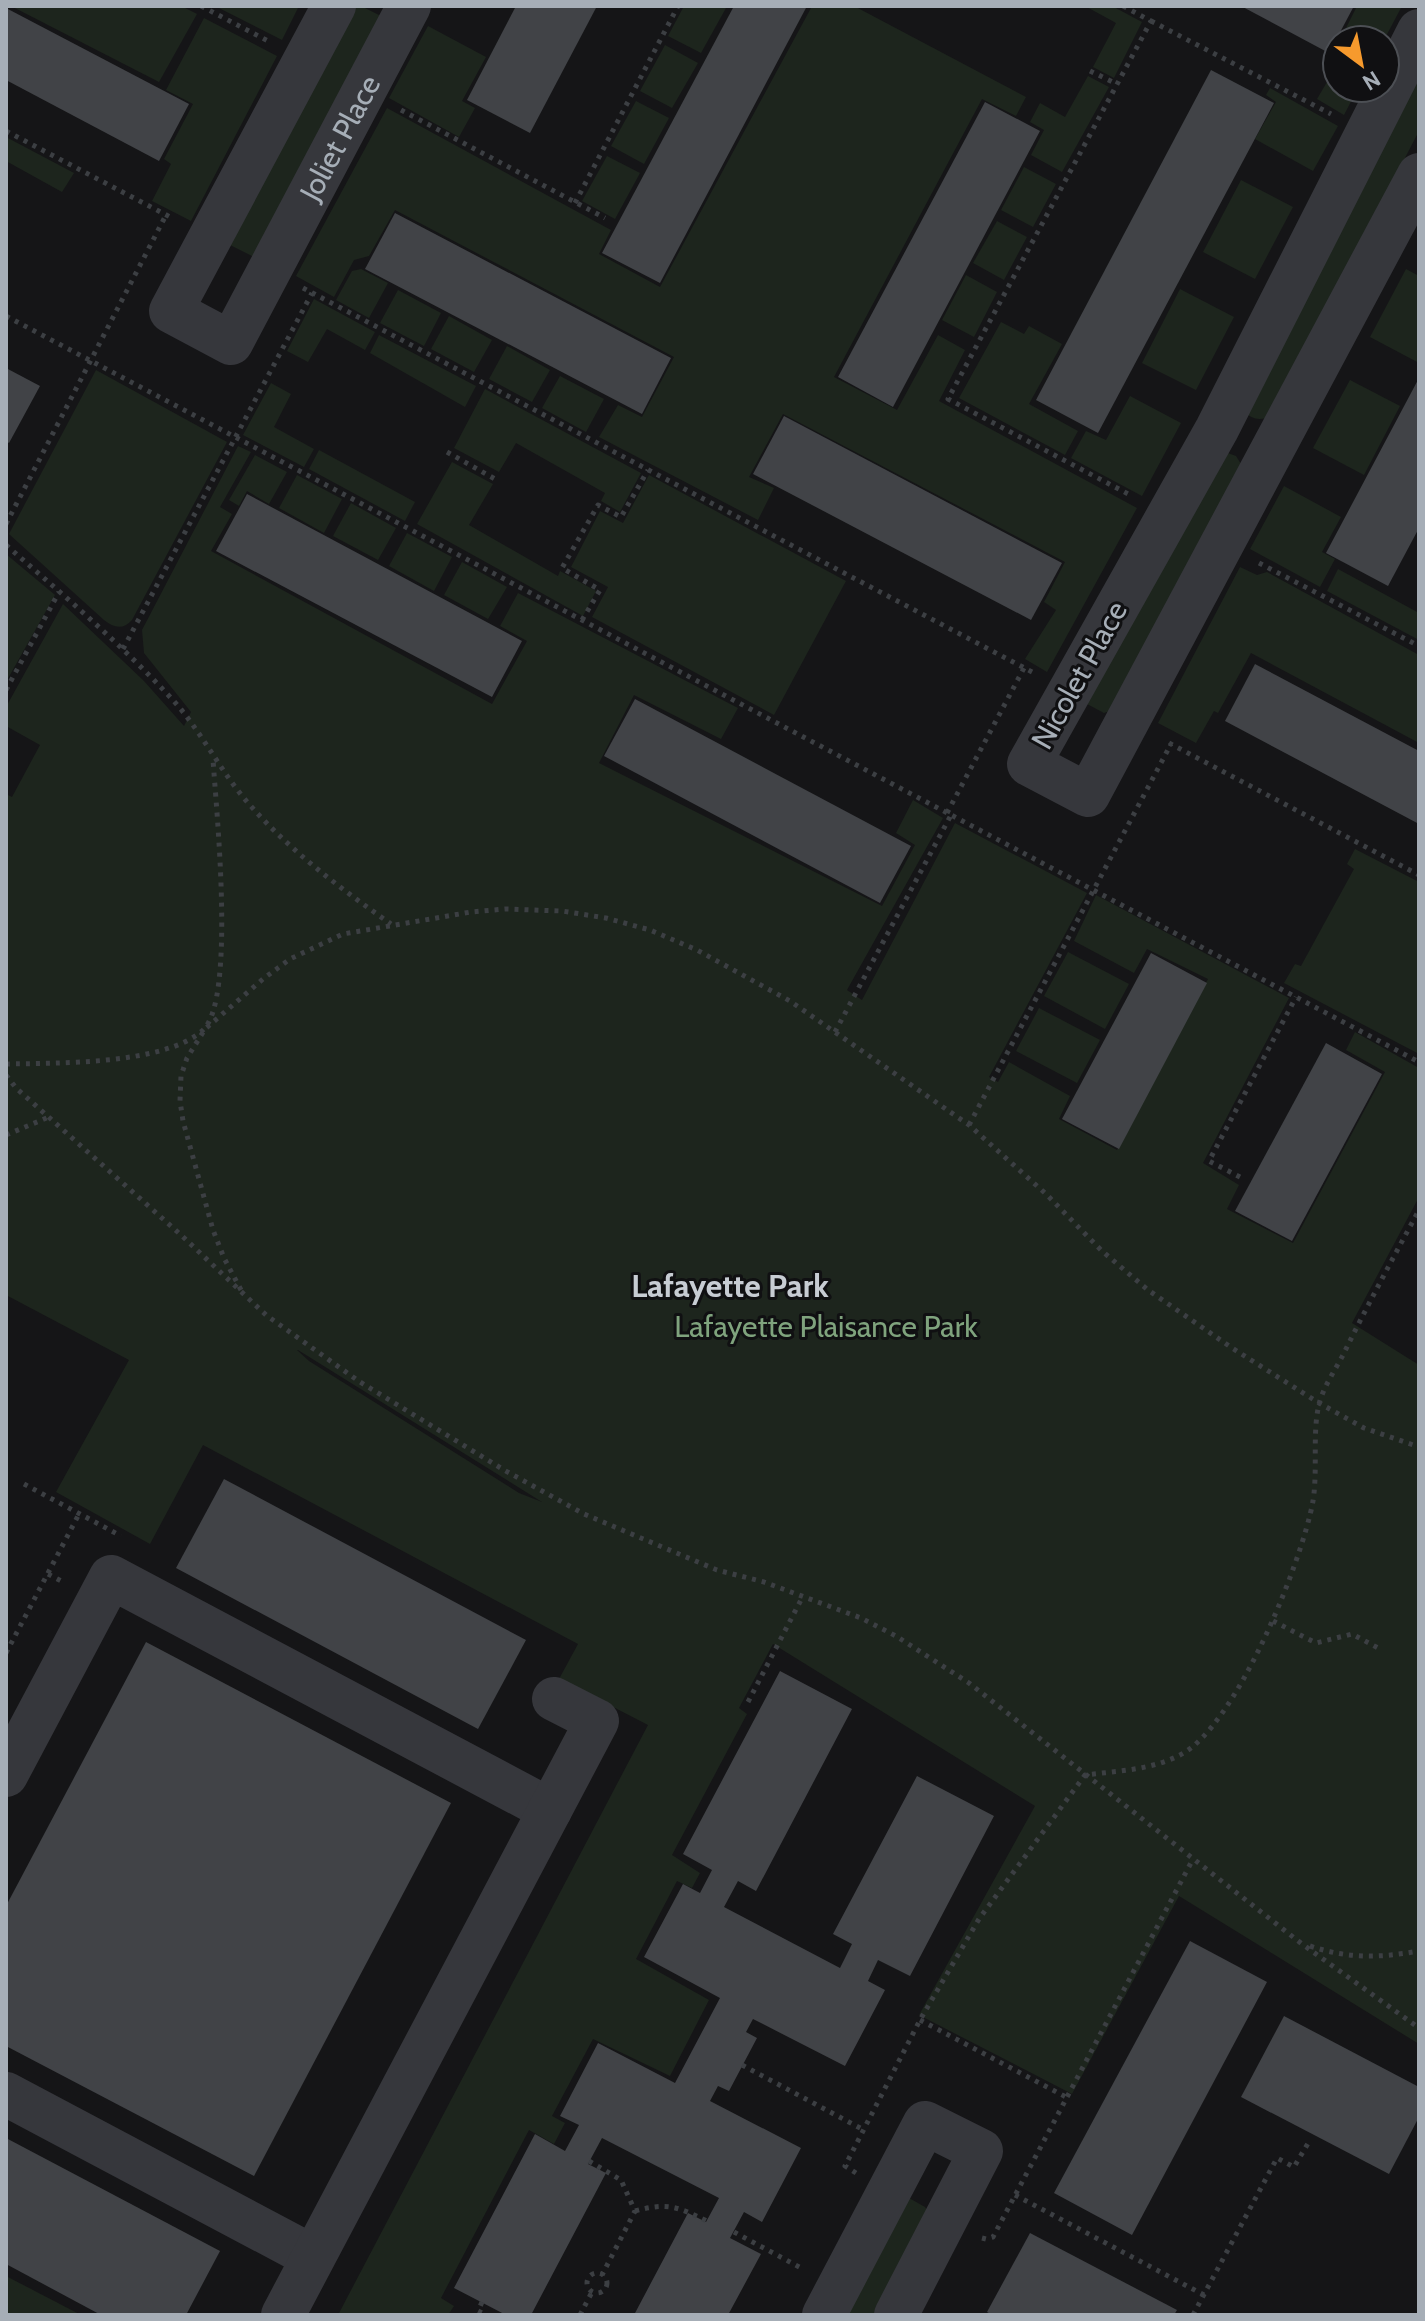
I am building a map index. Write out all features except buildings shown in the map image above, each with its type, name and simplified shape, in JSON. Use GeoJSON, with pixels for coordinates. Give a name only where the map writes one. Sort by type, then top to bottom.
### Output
{"type":"FeatureCollection","features":[{"type":"Feature","properties":{"kind":"street"},"geometry":{"type":"LineString","coordinates":[[211,238],[334,6]]}},
{"type":"Feature","properties":{"kind":"street","name":"Joliet Place"},"geometry":{"type":"LineString","coordinates":[[211,238],[171,311],[231,343],[409,6]]}},
{"type":"Feature","properties":{"kind":"street","name":"Nicolet Place"},"geometry":{"type":"LineString","coordinates":[[1419,31],[1217,429],[1029,764],[1088,795],[1419,175]]}},
{"type":"Feature","properties":{"kind":"street"},"geometry":{"type":"LineString","coordinates":[[1217,429],[1266,461]]}},
{"type":"Feature","properties":{"kind":"street"},"geometry":{"type":"LineString","coordinates":[[6,1775],[111,1577],[550,1810]]}},
{"type":"Feature","properties":{"kind":"street"},"geometry":{"type":"LineString","coordinates":[[283,2315],[597,1721],[554,1699]]}},
{"type":"Feature","properties":{"kind":"street"},"geometry":{"type":"LineString","coordinates":[[6,2094],[313,2257]]}},
{"type":"Feature","properties":{"kind":"street"},"geometry":{"type":"LineString","coordinates":[[824,2315],[925,2123],[981,2151],[896,2315]]}},
{"type":"Feature","properties":{"kind":"path"},"geometry":{"type":"LineString","coordinates":[[201,6],[271,43]]}},
{"type":"Feature","properties":{"kind":"path"},"geometry":{"type":"LineString","coordinates":[[575,203],[678,6]]}},
{"type":"Feature","properties":{"kind":"path"},"geometry":{"type":"LineString","coordinates":[[1123,6],[1333,116]]}},
{"type":"Feature","properties":{"kind":"path"},"geometry":{"type":"LineString","coordinates":[[1143,502],[948,399],[1151,21]]}},
{"type":"Feature","properties":{"kind":"path"},"geometry":{"type":"LineString","coordinates":[[1090,71],[1117,84]]}},
{"type":"Feature","properties":{"kind":"path"},"geometry":{"type":"LineString","coordinates":[[396,107],[605,218]]}},
{"type":"Feature","properties":{"kind":"path"},"geometry":{"type":"LineString","coordinates":[[6,131],[211,238]]}},
{"type":"Feature","properties":{"kind":"path"},"geometry":{"type":"LineString","coordinates":[[6,524],[166,215]]}},
{"type":"Feature","properties":{"kind":"path"},"geometry":{"type":"LineString","coordinates":[[269,270],[1037,674]]}},
{"type":"Feature","properties":{"kind":"path"},"geometry":{"type":"LineString","coordinates":[[123,649],[312,293]]}},
{"type":"Feature","properties":{"kind":"path"},"geometry":{"type":"LineString","coordinates":[[6,316],[1419,1062]]}},
{"type":"Feature","properties":{"kind":"path"},"geometry":{"type":"LineString","coordinates":[[447,452],[495,479]]}},
{"type":"Feature","properties":{"kind":"path"},"geometry":{"type":"LineString","coordinates":[[582,620],[600,590],[562,568],[598,505],[621,517],[648,470]]}},
{"type":"Feature","properties":{"kind":"path"},"geometry":{"type":"LineString","coordinates":[[6,545],[123,649],[174,700],[243,797],[296,852],[391,924]]}},
{"type":"Feature","properties":{"kind":"path"},"geometry":{"type":"LineString","coordinates":[[1254,560],[1419,646]]}},
{"type":"Feature","properties":{"kind":"path"},"geometry":{"type":"LineString","coordinates":[[6,690],[59,592]]}},
{"type":"Feature","properties":{"kind":"path"},"geometry":{"type":"LineString","coordinates":[[835,1032],[1024,668]]}},
{"type":"Feature","properties":{"kind":"path"},"geometry":{"type":"LineString","coordinates":[[1159,738],[1419,875]]}},
{"type":"Feature","properties":{"kind":"path"},"geometry":{"type":"LineString","coordinates":[[969,1125],[1171,744]]}},
{"type":"Feature","properties":{"kind":"path"},"geometry":{"type":"LineString","coordinates":[[213,755],[223,948],[219,992],[216,1009],[187,1058],[181,1076],[180,1101],[213,1230],[243,1294]]}},
{"type":"Feature","properties":{"kind":"path"},"geometry":{"type":"LineString","coordinates":[[6,1064],[111,1059],[187,1042],[290,959],[343,934],[391,924],[505,909],[562,911],[606,918],[650,930],[697,950],[776,994],[835,1032],[969,1125],[1046,1194],[1102,1251],[1148,1290],[1319,1403],[1364,1428],[1419,1447]]}},
{"type":"Feature","properties":{"kind":"path"},"geometry":{"type":"LineString","coordinates":[[1240,1177],[1209,1161],[1296,997]]}},
{"type":"Feature","properties":{"kind":"path"},"geometry":{"type":"LineString","coordinates":[[6,1075],[16,1088],[266,1315],[360,1382],[504,1470],[571,1506],[717,1570],[803,1596],[861,1618],[941,1664],[1302,1944],[1419,2028]]}},
{"type":"Feature","properties":{"kind":"path"},"geometry":{"type":"LineString","coordinates":[[6,1135],[49,1117]]}},
{"type":"Feature","properties":{"kind":"path"},"geometry":{"type":"LineString","coordinates":[[861,2175],[845,2166],[920,2020],[998,1890],[1085,1775],[1160,1763],[1183,1754],[1200,1740],[1219,1715],[1260,1650],[1283,1598],[1312,1505],[1317,1476],[1319,1403],[1419,1210]]}},
{"type":"Feature","properties":{"kind":"path"},"geometry":{"type":"LineString","coordinates":[[24,1484],[133,1542]]}},
{"type":"Feature","properties":{"kind":"path"},"geometry":{"type":"LineString","coordinates":[[6,1653],[79,1514]]}},
{"type":"Feature","properties":{"kind":"path"},"geometry":{"type":"LineString","coordinates":[[748,1702],[803,1596]]}},
{"type":"Feature","properties":{"kind":"path"},"geometry":{"type":"LineString","coordinates":[[1273,1621],[1316,1643],[1352,1634],[1378,1648]]}},
{"type":"Feature","properties":{"kind":"path"},"geometry":{"type":"LineString","coordinates":[[976,2235],[986,2239],[993,2237],[1193,1859]]}},
{"type":"Feature","properties":{"kind":"path"},"geometry":{"type":"LineString","coordinates":[[1302,1944],[1339,1956],[1369,1957],[1419,1951]]}},
{"type":"Feature","properties":{"kind":"path"},"geometry":{"type":"LineString","coordinates":[[920,2020],[1066,2097]]}},
{"type":"Feature","properties":{"kind":"path"},"geometry":{"type":"LineString","coordinates":[[742,2065],[862,2129]]}},
{"type":"Feature","properties":{"kind":"path"},"geometry":{"type":"LineString","coordinates":[[1193,2315],[1277,2158],[1294,2167],[1310,2140]]}},
{"type":"Feature","properties":{"kind":"path"},"geometry":{"type":"LineString","coordinates":[[589,2161],[621,2180],[635,2211]]}},
{"type":"Feature","properties":{"kind":"path"},"geometry":{"type":"LineString","coordinates":[[1015,2195],[1204,2295]]}},
{"type":"Feature","properties":{"kind":"path"},"geometry":{"type":"LineString","coordinates":[[602,2275],[635,2211],[654,2205],[673,2206],[707,2221]]}},
{"type":"Feature","properties":{"kind":"path"},"geometry":{"type":"LineString","coordinates":[[734,2232],[804,2269]]}},
{"type":"Feature","properties":{"kind":"path"},"geometry":{"type":"LineString","coordinates":[[592,2274],[602,2275],[606,2279],[605,2289],[599,2293],[592,2292],[586,2285],[587,2278],[592,2274]]}},
{"type":"Feature","properties":{"kind":"path"},"geometry":{"type":"LineString","coordinates":[[580,2315],[592,2292]]}},
{"type":"Feature","properties":{"kind":"path"},"geometry":{"type":"LineString","coordinates":[[482,2302],[478,2311],[486,2315]]}},
{"type":"Feature","properties":{"kind":"green space"},"geometry":{"type":"Polygon","coordinates":[[[11,6],[181,6],[197,14],[159,82],[11,6]]]}},
{"type":"Feature","properties":{"kind":"green space"},"geometry":{"type":"Polygon","coordinates":[[[215,6],[299,6],[282,40],[215,6]]]}},
{"type":"Feature","properties":{"kind":"green space"},"geometry":{"type":"Polygon","coordinates":[[[353,6],[361,6],[381,16],[254,257],[228,244],[353,6]]]}},
{"type":"Feature","properties":{"kind":"green space"},"geometry":{"type":"Polygon","coordinates":[[[684,6],[726,8],[701,53],[668,36],[684,6]]]}},
{"type":"Feature","properties":{"kind":"green space"},"geometry":{"type":"Polygon","coordinates":[[[810,6],[854,6],[1026,97],[1016,116],[982,99],[834,377],[897,410],[938,335],[965,350],[939,401],[1137,508],[1047,672],[1025,659],[1056,610],[1044,602],[1065,562],[783,414],[749,477],[774,488],[758,520],[599,437],[618,405],[642,417],[674,357],[395,210],[369,256],[354,260],[334,297],[296,276],[387,108],[611,230],[599,254],[660,287],[810,6]]]}},
{"type":"Feature","properties":{"kind":"green space"},"geometry":{"type":"Polygon","coordinates":[[[1085,6],[1112,6],[1142,22],[1114,78],[1093,67],[1116,23],[1085,6]]]}},
{"type":"Feature","properties":{"kind":"green space"},"geometry":{"type":"Polygon","coordinates":[[[1357,6],[1402,6],[1392,24],[1348,24],[1357,6]]]}},
{"type":"Feature","properties":{"kind":"green space"},"geometry":{"type":"Polygon","coordinates":[[[204,18],[277,56],[191,221],[152,201],[171,164],[164,159],[193,104],[166,90],[204,18]]]}},
{"type":"Feature","properties":{"kind":"green space"},"geometry":{"type":"Polygon","coordinates":[[[428,26],[486,57],[462,101],[475,108],[459,137],[389,98],[428,26]]]}},
{"type":"Feature","properties":{"kind":"green space"},"geometry":{"type":"Polygon","coordinates":[[[665,45],[698,63],[672,108],[640,91],[665,45]]]}},
{"type":"Feature","properties":{"kind":"green space"},"geometry":{"type":"Polygon","coordinates":[[[1419,69],[1419,131],[1270,417],[1252,417],[1243,411],[1419,69]]]}},
{"type":"Feature","properties":{"kind":"green space"},"geometry":{"type":"Polygon","coordinates":[[[1088,76],[1109,87],[1062,172],[1031,155],[1044,130],[1030,122],[1040,103],[1065,117],[1088,76]]]}},
{"type":"Feature","properties":{"kind":"green space"},"geometry":{"type":"Polygon","coordinates":[[[1270,88],[1338,126],[1313,171],[1255,139],[1276,102],[1266,95],[1270,88]]]}},
{"type":"Feature","properties":{"kind":"green space"},"geometry":{"type":"Polygon","coordinates":[[[636,101],[669,118],[644,164],[611,146],[636,101]]]}},
{"type":"Feature","properties":{"kind":"green space"},"geometry":{"type":"Polygon","coordinates":[[[1325,104],[1350,104],[1344,115],[1325,104]]]}},
{"type":"Feature","properties":{"kind":"green space"},"geometry":{"type":"Polygon","coordinates":[[[6,137],[74,173],[62,192],[6,161],[6,137]]]}},
{"type":"Feature","properties":{"kind":"green space"},"geometry":{"type":"Polygon","coordinates":[[[607,156],[640,173],[615,219],[582,201],[607,156]]]}},
{"type":"Feature","properties":{"kind":"green space"},"geometry":{"type":"Polygon","coordinates":[[[1024,167],[1056,184],[1033,227],[1001,210],[1024,167]]]}},
{"type":"Feature","properties":{"kind":"green space"},"geometry":{"type":"Polygon","coordinates":[[[1241,180],[1293,207],[1255,279],[1203,252],[1241,180]]]}},
{"type":"Feature","properties":{"kind":"green space"},"geometry":{"type":"Polygon","coordinates":[[[997,221],[1027,237],[1004,280],[973,263],[997,221]]]}},
{"type":"Feature","properties":{"kind":"green space"},"geometry":{"type":"Polygon","coordinates":[[[361,269],[388,283],[369,318],[336,300],[352,271],[361,269]]]}},
{"type":"Feature","properties":{"kind":"green space"},"geometry":{"type":"Polygon","coordinates":[[[1406,269],[1419,276],[1419,363],[1370,337],[1406,269]]]}},
{"type":"Feature","properties":{"kind":"green space"},"geometry":{"type":"Polygon","coordinates":[[[966,275],[997,292],[974,337],[942,320],[966,275]]]}},
{"type":"Feature","properties":{"kind":"green space"},"geometry":{"type":"Polygon","coordinates":[[[1180,289],[1234,317],[1196,390],[1142,363],[1180,289]]]}},
{"type":"Feature","properties":{"kind":"green space"},"geometry":{"type":"Polygon","coordinates":[[[398,290],[441,313],[424,346],[380,323],[398,290]]]}},
{"type":"Feature","properties":{"kind":"green space"},"geometry":{"type":"Polygon","coordinates":[[[314,299],[375,332],[365,350],[327,329],[308,362],[287,351],[314,299]]]}},
{"type":"Feature","properties":{"kind":"green space"},"geometry":{"type":"Polygon","coordinates":[[[449,316],[492,340],[474,372],[431,349],[449,316]]]}},
{"type":"Feature","properties":{"kind":"green space"},"geometry":{"type":"Polygon","coordinates":[[[1001,322],[1024,334],[1029,326],[1062,344],[1029,404],[1078,431],[1065,455],[959,398],[1001,322]]]}},
{"type":"Feature","properties":{"kind":"green space"},"geometry":{"type":"Polygon","coordinates":[[[379,335],[476,386],[465,407],[370,353],[379,335]]]}},
{"type":"Feature","properties":{"kind":"green space"},"geometry":{"type":"Polygon","coordinates":[[[507,346],[550,370],[532,402],[489,379],[507,346]]]}},
{"type":"Feature","properties":{"kind":"green space"},"geometry":{"type":"Polygon","coordinates":[[[96,370],[227,442],[132,620],[122,627],[104,620],[9,534],[96,370]]]}},
{"type":"Feature","properties":{"kind":"green space"},"geometry":{"type":"Polygon","coordinates":[[[560,376],[604,399],[586,432],[542,408],[560,376]]]}},
{"type":"Feature","properties":{"kind":"green space"},"geometry":{"type":"Polygon","coordinates":[[[1350,380],[1400,406],[1364,475],[1313,448],[1350,380]]]}},
{"type":"Feature","properties":{"kind":"green space"},"geometry":{"type":"Polygon","coordinates":[[[271,383],[291,394],[274,427],[314,449],[304,467],[243,435],[271,383]]]}},
{"type":"Feature","properties":{"kind":"green space"},"geometry":{"type":"Polygon","coordinates":[[[485,389],[641,473],[620,512],[601,501],[605,493],[516,443],[499,472],[454,448],[485,389]]]}},
{"type":"Feature","properties":{"kind":"green space"},"geometry":{"type":"Polygon","coordinates":[[[1130,396],[1181,423],[1142,496],[1071,458],[1086,431],[1106,440],[1130,396]]]}},
{"type":"Feature","properties":{"kind":"green space","name":"Lafayette Plaisance Park"},"geometry":{"type":"Polygon","coordinates":[[[238,446],[251,452],[220,507],[232,514],[211,551],[492,704],[527,641],[500,626],[518,593],[738,708],[721,739],[634,695],[599,763],[882,906],[915,845],[896,833],[913,800],[943,818],[847,990],[862,1000],[955,823],[1087,893],[989,1077],[998,1082],[1009,1062],[1070,1096],[1059,1119],[1117,1150],[1208,979],[1147,949],[1134,973],[1074,941],[1096,895],[1289,998],[1203,1163],[1239,1185],[1227,1209],[1293,1243],[1385,1072],[1346,1050],[1355,1032],[1419,1068],[1419,1197],[1352,1323],[1419,1365],[1419,2044],[1179,1896],[1072,2094],[919,2015],[1035,1806],[773,1644],[739,1708],[747,1714],[672,1855],[700,1873],[692,1888],[677,1881],[636,1959],[709,2000],[670,2076],[593,2039],[552,2116],[565,2123],[554,2144],[529,2130],[441,2298],[454,2306],[448,2315],[338,2315],[648,1725],[559,1679],[578,1644],[203,1445],[150,1544],[56,1492],[129,1360],[6,1295],[6,794],[12,797],[40,745],[6,726],[6,707],[63,604],[144,681],[184,726],[191,712],[144,653],[142,630],[238,446]],[[297,1350],[309,1361],[519,1493],[542,1502],[297,1350]]]}},
{"type":"Feature","properties":{"kind":"green space"},"geometry":{"type":"Polygon","coordinates":[[[319,450],[415,502],[405,521],[309,469],[319,450]]]}},
{"type":"Feature","properties":{"kind":"green space"},"geometry":{"type":"Polygon","coordinates":[[[1225,452],[1236,456],[1241,464],[1110,711],[1104,713],[1087,704],[1225,452]]]}},
{"type":"Feature","properties":{"kind":"green space"},"geometry":{"type":"Polygon","coordinates":[[[255,455],[287,472],[269,504],[247,491],[239,506],[229,500],[255,455]]]}},
{"type":"Feature","properties":{"kind":"green space"},"geometry":{"type":"Polygon","coordinates":[[[452,462],[493,484],[469,525],[558,576],[560,571],[596,591],[583,616],[417,524],[452,462]]]}},
{"type":"Feature","properties":{"kind":"green space"},"geometry":{"type":"Polygon","coordinates":[[[297,475],[342,499],[324,533],[279,508],[297,475]]]}},
{"type":"Feature","properties":{"kind":"green space"},"geometry":{"type":"Polygon","coordinates":[[[649,475],[846,581],[774,715],[592,617],[608,587],[571,567],[600,511],[623,523],[649,475]]]}},
{"type":"Feature","properties":{"kind":"green space"},"geometry":{"type":"Polygon","coordinates":[[[1284,486],[1341,517],[1322,552],[1335,559],[1320,587],[1250,549],[1284,486]]]}},
{"type":"Feature","properties":{"kind":"green space"},"geometry":{"type":"Polygon","coordinates":[[[351,503],[396,528],[378,560],[333,536],[351,503]]]}},
{"type":"Feature","properties":{"kind":"green space"},"geometry":{"type":"Polygon","coordinates":[[[407,533],[452,557],[434,591],[389,566],[407,533]]]}},
{"type":"Feature","properties":{"kind":"green space"},"geometry":{"type":"Polygon","coordinates":[[[6,554],[55,595],[6,682],[6,554]]]}},
{"type":"Feature","properties":{"kind":"green space"},"geometry":{"type":"Polygon","coordinates":[[[462,562],[507,587],[488,619],[444,595],[462,562]]]}},
{"type":"Feature","properties":{"kind":"green space"},"geometry":{"type":"Polygon","coordinates":[[[1240,567],[1257,575],[1267,572],[1419,655],[1419,743],[1251,653],[1218,713],[1214,711],[1196,743],[1158,723],[1240,567]]]}},
{"type":"Feature","properties":{"kind":"green space"},"geometry":{"type":"Polygon","coordinates":[[[1338,569],[1419,613],[1419,640],[1327,591],[1338,569]]]}},
{"type":"Feature","properties":{"kind":"green space"},"geometry":{"type":"Polygon","coordinates":[[[1355,849],[1419,882],[1419,1054],[1284,983],[1295,964],[1301,966],[1354,869],[1347,864],[1355,849]]]}},
{"type":"Feature","properties":{"kind":"green space"},"geometry":{"type":"Polygon","coordinates":[[[1068,952],[1129,984],[1105,1029],[1044,996],[1068,952]]]}},
{"type":"Feature","properties":{"kind":"green space"},"geometry":{"type":"Polygon","coordinates":[[[1039,1008],[1100,1040],[1077,1083],[1016,1051],[1039,1008]]]}},
{"type":"Feature","properties":{"kind":"green space"},"geometry":{"type":"Polygon","coordinates":[[[909,2198],[928,2212],[874,2315],[843,2315],[909,2198]]]}},
{"type":"Feature","properties":{"kind":"green space"},"geometry":{"type":"Polygon","coordinates":[[[6,2276],[81,2315],[6,2315],[6,2276]]]}},
{"type":"Feature","properties":{"kind":"district","name":"Lafayette Park"},"geometry":{"type":"Point","coordinates":[730,1285]}}]}
